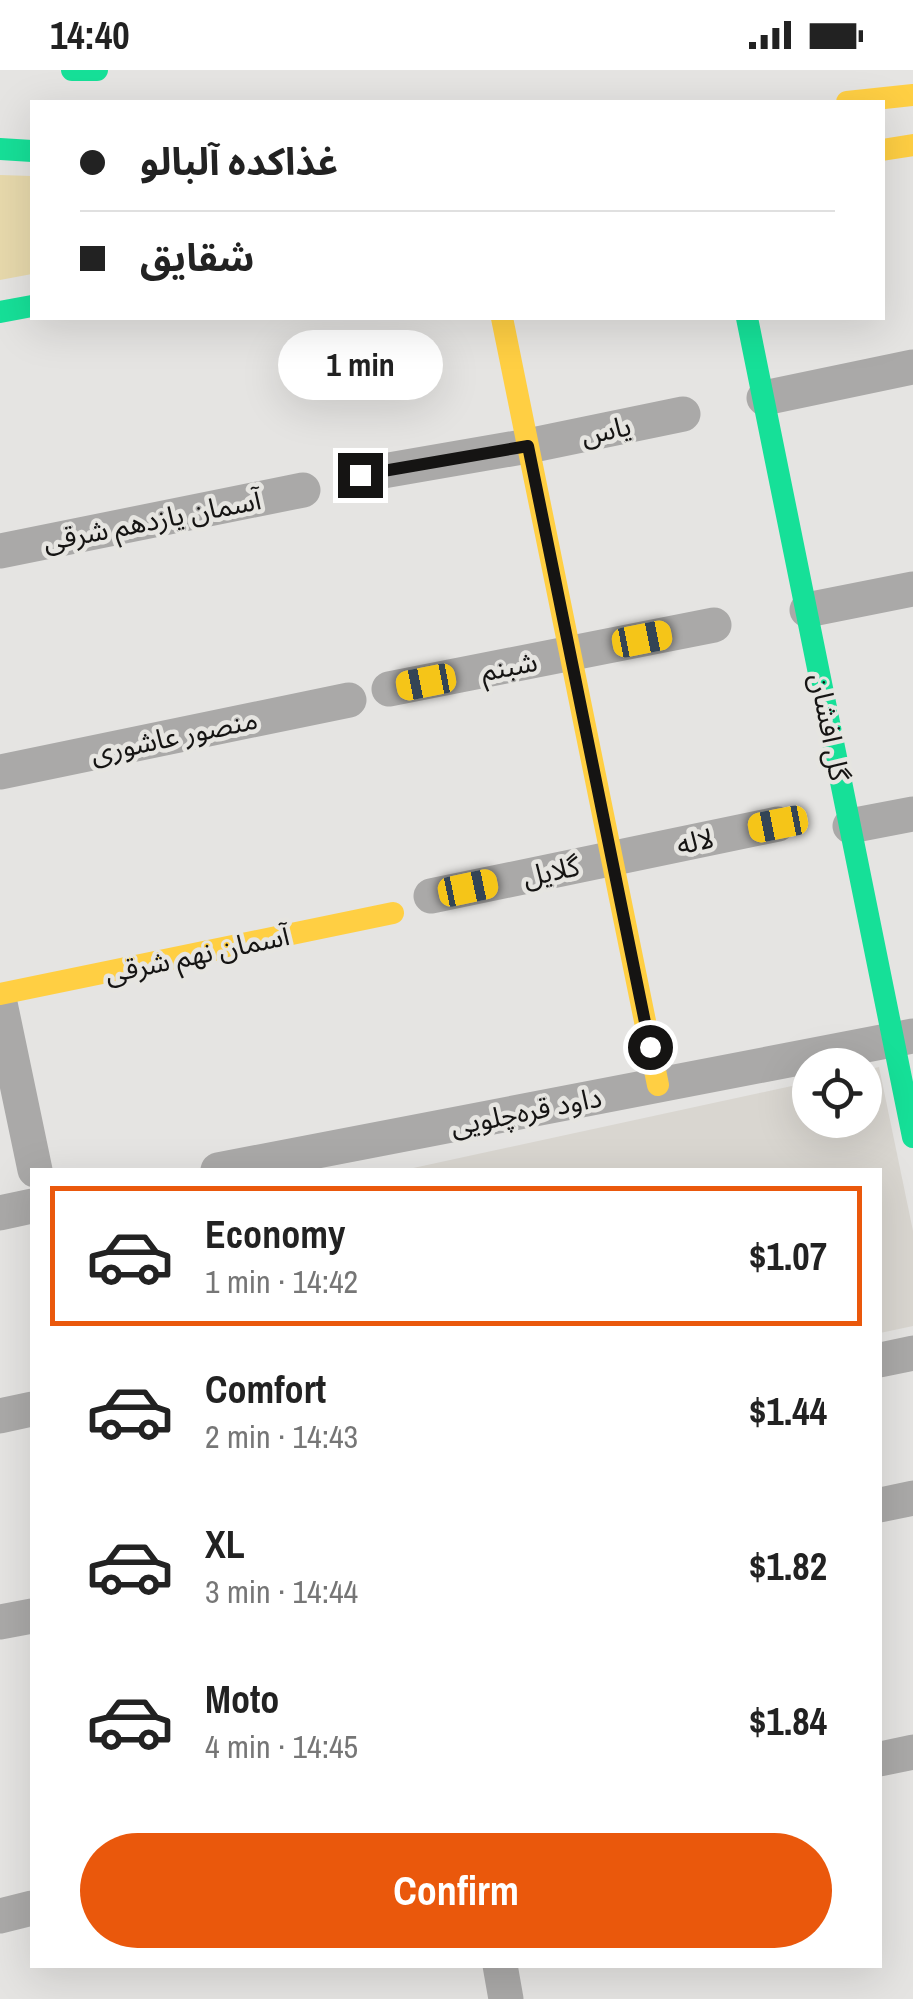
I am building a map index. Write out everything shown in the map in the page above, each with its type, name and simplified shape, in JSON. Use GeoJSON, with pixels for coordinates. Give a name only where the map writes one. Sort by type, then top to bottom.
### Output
{"type":"FeatureCollection","features":[{"type":"Feature","properties":{"kind":"main road"},"geometry":{"type":"LineString","coordinates":[[72,70],[98,70]]}},
{"type":"Feature","properties":{"kind":"main road"},"geometry":{"type":"LineString","coordinates":[[866,100],[913,95]]}},
{"type":"Feature","properties":{"kind":"main road"},"geometry":{"type":"LineString","coordinates":[[885,150],[913,145]]}},
{"type":"Feature","properties":{"kind":"main road"},"geometry":{"type":"LineString","coordinates":[[0,149],[30,151]]}},
{"type":"Feature","properties":{"kind":"main road"},"geometry":{"type":"LineString","coordinates":[[0,312],[30,306]]}},
{"type":"Feature","properties":{"kind":"main road"},"geometry":{"type":"LineString","coordinates":[[502,320],[658,1085]]}},
{"type":"Feature","properties":{"kind":"main road","name":"گل افشان"},"geometry":{"type":"LineString","coordinates":[[748,320],[850,826],[903,1038],[913,1137]]}},
{"type":"Feature","properties":{"kind":"main road","name":"آسمان نهم شرقی"},"geometry":{"type":"LineString","coordinates":[[0,994],[393,913]]}},
{"type":"Feature","properties":{"kind":"street"},"geometry":{"type":"LineString","coordinates":[[764,398],[913,368]]}},
{"type":"Feature","properties":{"kind":"street","name":"یاس"},"geometry":{"type":"LineString","coordinates":[[360,475],[684,414]]}},
{"type":"Feature","properties":{"kind":"street","name":"آسمان یازدهم شرقی"},"geometry":{"type":"LineString","coordinates":[[0,550],[303,490]]}},
{"type":"Feature","properties":{"kind":"street"},"geometry":{"type":"LineString","coordinates":[[807,610],[913,589]]}},
{"type":"Feature","properties":{"kind":"street","name":"شبنم"},"geometry":{"type":"LineString","coordinates":[[389,690],[714,625]]}},
{"type":"Feature","properties":{"kind":"street","name":"منصور عاشوری"},"geometry":{"type":"LineString","coordinates":[[0,772],[349,700]]}},
{"type":"Feature","properties":{"kind":"street"},"geometry":{"type":"LineString","coordinates":[[850,826],[913,814]]}},
{"type":"Feature","properties":{"kind":"street","name":"لاله"},"geometry":{"type":"LineString","coordinates":[[612,858],[778,824]]}},
{"type":"Feature","properties":{"kind":"street","name":"گلایل"},"geometry":{"type":"LineString","coordinates":[[432,896],[612,858]]}},
{"type":"Feature","properties":{"kind":"street"},"geometry":{"type":"LineString","coordinates":[[0,1003],[35,1168]]}},
{"type":"Feature","properties":{"kind":"street","name":"داود قره‌چلویی"},"geometry":{"type":"LineString","coordinates":[[239,1168],[342,1158],[658,1085],[903,1038]]}},
{"type":"Feature","properties":{"kind":"street"},"geometry":{"type":"LineString","coordinates":[[0,1212],[30,1206]]}},
{"type":"Feature","properties":{"kind":"street"},"geometry":{"type":"LineString","coordinates":[[882,1360],[913,1353]]}},
{"type":"Feature","properties":{"kind":"street"},"geometry":{"type":"LineString","coordinates":[[0,1416],[30,1409]]}},
{"type":"Feature","properties":{"kind":"street"},"geometry":{"type":"LineString","coordinates":[[882,1505],[913,1498]]}},
{"type":"Feature","properties":{"kind":"street"},"geometry":{"type":"LineString","coordinates":[[0,1622],[30,1616]]}},
{"type":"Feature","properties":{"kind":"street"},"geometry":{"type":"LineString","coordinates":[[882,1759],[913,1752]]}},
{"type":"Feature","properties":{"kind":"street"},"geometry":{"type":"LineString","coordinates":[[0,1916],[30,1908]]}},
{"type":"Feature","properties":{"kind":"street"},"geometry":{"type":"LineString","coordinates":[[501,1968],[506,1999]]}},
{"type":"Feature","properties":{"kind":"shaded area"},"geometry":{"type":"Polygon","coordinates":[[[0,175],[30,176],[30,274],[0,280],[0,175]]]}},
{"type":"Feature","properties":{"kind":"shaded area"},"geometry":{"type":"Polygon","coordinates":[[[882,1081],[913,1231],[913,1326],[882,1333],[882,1168],[413,1168],[792,1086],[792,1138],[882,1138],[882,1081]]]}},
{"type":"Feature","properties":{"kind":"traffic: fast"},"geometry":{"type":"LineString","coordinates":[[72,70],[97,70]]}},
{"type":"Feature","properties":{"kind":"traffic: fast"},"geometry":{"type":"LineString","coordinates":[[0,149],[30,151]]}},
{"type":"Feature","properties":{"kind":"traffic: fast"},"geometry":{"type":"LineString","coordinates":[[0,312],[30,306]]}},
{"type":"Feature","properties":{"kind":"traffic: fast"},"geometry":{"type":"LineString","coordinates":[[747,320],[913,1137]]}},
{"type":"Feature","properties":{"kind":"traffic: slow"},"geometry":{"type":"LineString","coordinates":[[866,100],[913,95]]}},
{"type":"Feature","properties":{"kind":"traffic: slow"},"geometry":{"type":"LineString","coordinates":[[885,150],[913,145]]}},
{"type":"Feature","properties":{"kind":"traffic: slow"},"geometry":{"type":"LineString","coordinates":[[502,320],[658,1085]]}},
{"type":"Feature","properties":{"kind":"traffic: slow"},"geometry":{"type":"LineString","coordinates":[[0,994],[393,913]]}},
{"type":"Feature","properties":{"kind":"route"},"geometry":{"type":"LineString","coordinates":[[360,475],[528,446],[650,1047]]}}]}
